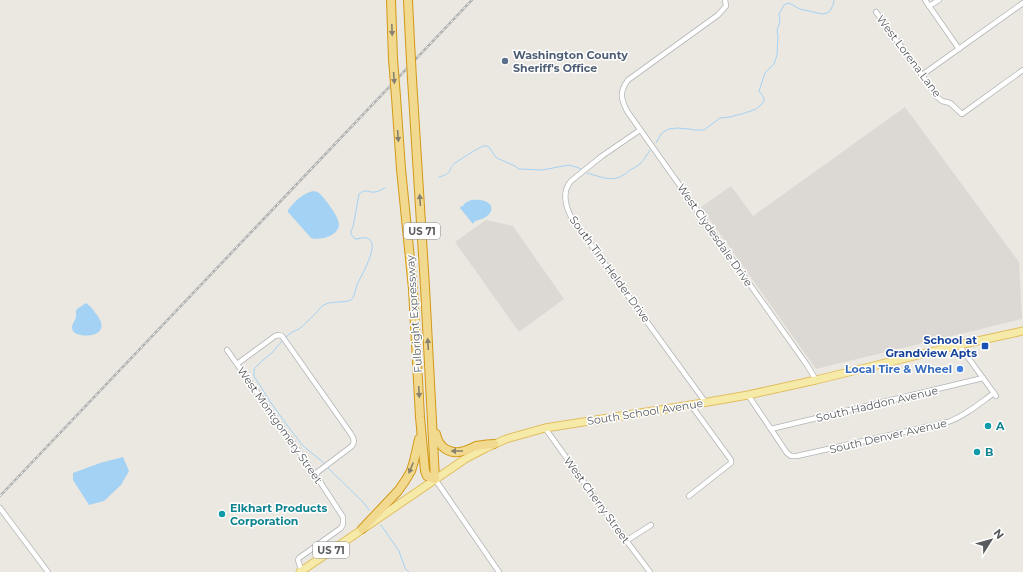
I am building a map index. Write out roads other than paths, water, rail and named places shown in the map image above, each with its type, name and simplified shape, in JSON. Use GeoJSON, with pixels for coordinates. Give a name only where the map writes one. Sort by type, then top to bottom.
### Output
{"type":"FeatureCollection","features":[{"type":"Feature","properties":{"kind":"highway","name":"Fulbright Expressway"},"geometry":{"type":"LineString","coordinates":[[391,0],[400,169],[413,289],[420,417],[425,471],[427,476],[435,479]]}},
{"type":"Feature","properties":{"kind":"highway","name":"Fulbright Expressway"},"geometry":{"type":"LineString","coordinates":[[408,0],[430,383]]}},
{"type":"Feature","properties":{"kind":"highway"},"geometry":{"type":"LineString","coordinates":[[430,383],[436,435],[437,440],[442,447],[451,452],[459,452],[480,445],[494,444]]}},
{"type":"Feature","properties":{"kind":"highway","name":"US 71"},"geometry":{"type":"LineString","coordinates":[[430,383],[435,479]]}},
{"type":"Feature","properties":{"kind":"highway"},"geometry":{"type":"LineString","coordinates":[[362,528],[398,490],[408,475],[418,446],[420,417]]}},
{"type":"Feature","properties":{"kind":"main road","name":"South School Avenue"},"geometry":{"type":"LineString","coordinates":[[301,572],[362,528],[465,459],[494,444],[521,434],[545,428],[691,406],[748,395],[1023,331]]}},
{"type":"Feature","properties":{"kind":"street","name":"West Clydesdale Drive"},"geometry":{"type":"LineString","coordinates":[[725,0],[726,6],[718,15],[628,80],[623,87],[623,103],[640,130],[803,359],[816,380]]}},
{"type":"Feature","properties":{"kind":"street"},"geometry":{"type":"LineString","coordinates":[[925,0],[959,49]]}},
{"type":"Feature","properties":{"kind":"street"},"geometry":{"type":"LineString","coordinates":[[929,6],[939,0]]}},
{"type":"Feature","properties":{"kind":"street"},"geometry":{"type":"LineString","coordinates":[[922,75],[1023,3],[1020,0]]}},
{"type":"Feature","properties":{"kind":"street","name":"West Lorena Lane"},"geometry":{"type":"LineString","coordinates":[[876,12],[936,96],[942,101],[950,103],[962,114],[1023,70]]}},
{"type":"Feature","properties":{"kind":"street","name":"South Tim Helder Drive"},"geometry":{"type":"LineString","coordinates":[[640,130],[602,156],[571,181],[566,191],[566,204],[573,220],[706,403]]}},
{"type":"Feature","properties":{"kind":"street"},"geometry":{"type":"LineString","coordinates":[[237,364],[275,336],[280,335],[283,338],[354,440],[354,444],[352,446],[315,474]]}},
{"type":"Feature","properties":{"kind":"street"},"geometry":{"type":"LineString","coordinates":[[959,345],[984,378]]}},
{"type":"Feature","properties":{"kind":"street","name":"West Montgomery Street"},"geometry":{"type":"LineString","coordinates":[[227,350],[315,474],[343,517],[344,521],[340,528],[299,558],[298,560],[301,572]]}},
{"type":"Feature","properties":{"kind":"street","name":"South Denver Avenue"},"geometry":{"type":"LineString","coordinates":[[771,430],[787,453],[791,456],[797,456],[948,422],[965,414],[995,394],[984,378]]}},
{"type":"Feature","properties":{"kind":"street","name":"South Haddon Avenue"},"geometry":{"type":"LineString","coordinates":[[771,430],[984,378]]}},
{"type":"Feature","properties":{"kind":"street"},"geometry":{"type":"LineString","coordinates":[[748,395],[771,430]]}},
{"type":"Feature","properties":{"kind":"street"},"geometry":{"type":"LineString","coordinates":[[689,496],[731,463],[731,460],[691,406]]}},
{"type":"Feature","properties":{"kind":"street","name":"West Cherry Street"},"geometry":{"type":"LineString","coordinates":[[545,428],[650,572]]}},
{"type":"Feature","properties":{"kind":"street"},"geometry":{"type":"LineString","coordinates":[[435,479],[499,572]]}},
{"type":"Feature","properties":{"kind":"street"},"geometry":{"type":"LineString","coordinates":[[0,508],[48,572]]}},
{"type":"Feature","properties":{"kind":"street"},"geometry":{"type":"LineString","coordinates":[[626,541],[651,525]]}},
{"type":"Feature","properties":{"kind":"water"},"geometry":{"type":"Polygon","coordinates":[[[313,191],[319,193],[339,222],[338,229],[328,237],[319,239],[311,238],[288,212],[288,210],[299,198],[313,191]]]}},
{"type":"Feature","properties":{"kind":"water"},"geometry":{"type":"Polygon","coordinates":[[[471,200],[486,201],[490,204],[491,208],[488,215],[483,219],[475,221],[473,224],[460,208],[471,200]]]}},
{"type":"Feature","properties":{"kind":"water"},"geometry":{"type":"Polygon","coordinates":[[[86,303],[97,315],[101,323],[101,328],[98,332],[87,336],[76,334],[72,327],[77,309],[86,303]]]}},
{"type":"Feature","properties":{"kind":"water"},"geometry":{"type":"Polygon","coordinates":[[[123,457],[129,471],[121,485],[104,501],[89,505],[73,480],[73,473],[100,463],[123,457]]]}},
{"type":"Feature","properties":{"kind":"waterway"},"geometry":{"type":"LineString","coordinates":[[656,143],[661,134],[669,129],[677,128],[704,130],[720,118],[742,114],[756,109],[761,105],[764,98],[759,91],[765,73],[774,64],[777,55],[777,30],[780,22],[779,14],[784,5],[789,3],[800,9],[822,14],[830,11],[834,0]]}},
{"type":"Feature","properties":{"kind":"waterway"},"geometry":{"type":"LineString","coordinates":[[439,177],[449,173],[455,163],[483,146],[489,147],[497,158],[519,169],[542,170],[569,165],[581,169]]}},
{"type":"Feature","properties":{"kind":"waterway"},"geometry":{"type":"LineString","coordinates":[[587,173],[610,179],[619,177],[640,164],[650,150]]}},
{"type":"Feature","properties":{"kind":"waterway"},"geometry":{"type":"LineString","coordinates":[[286,337],[299,329],[323,305],[348,301],[353,298],[357,285],[369,260],[372,246],[371,241],[367,238],[355,239],[351,234],[359,194],[365,191],[376,192],[385,188]]}},
{"type":"Feature","properties":{"kind":"waterway"},"geometry":{"type":"LineString","coordinates":[[282,341],[272,353],[254,369],[254,376],[269,400],[303,446],[324,463]]}},
{"type":"Feature","properties":{"kind":"waterway"},"geometry":{"type":"LineString","coordinates":[[327,467],[363,502],[369,510]]}},
{"type":"Feature","properties":{"kind":"waterway"},"geometry":{"type":"LineString","coordinates":[[381,525],[399,551],[405,568],[409,572]]}},
{"type":"Feature","properties":{"kind":"railway"},"geometry":{"type":"LineString","coordinates":[[0,496],[472,0]]}},
{"type":"Feature","properties":{"kind":"place","name":"Washington County Sheriff's Office"},"geometry":{"type":"Point","coordinates":[505,61]}},
{"type":"Feature","properties":{"kind":"place","name":"School at Grandview Apts"},"geometry":{"type":"Point","coordinates":[985,346]}},
{"type":"Feature","properties":{"kind":"place","name":"Local Tire & Wheel"},"geometry":{"type":"Point","coordinates":[960,369]}},
{"type":"Feature","properties":{"kind":"place","name":"A"},"geometry":{"type":"Point","coordinates":[988,426]}},
{"type":"Feature","properties":{"kind":"place","name":"B"},"geometry":{"type":"Point","coordinates":[977,452]}},
{"type":"Feature","properties":{"kind":"place","name":"Elkhart Products Corporation"},"geometry":{"type":"Point","coordinates":[222,514]}}]}
